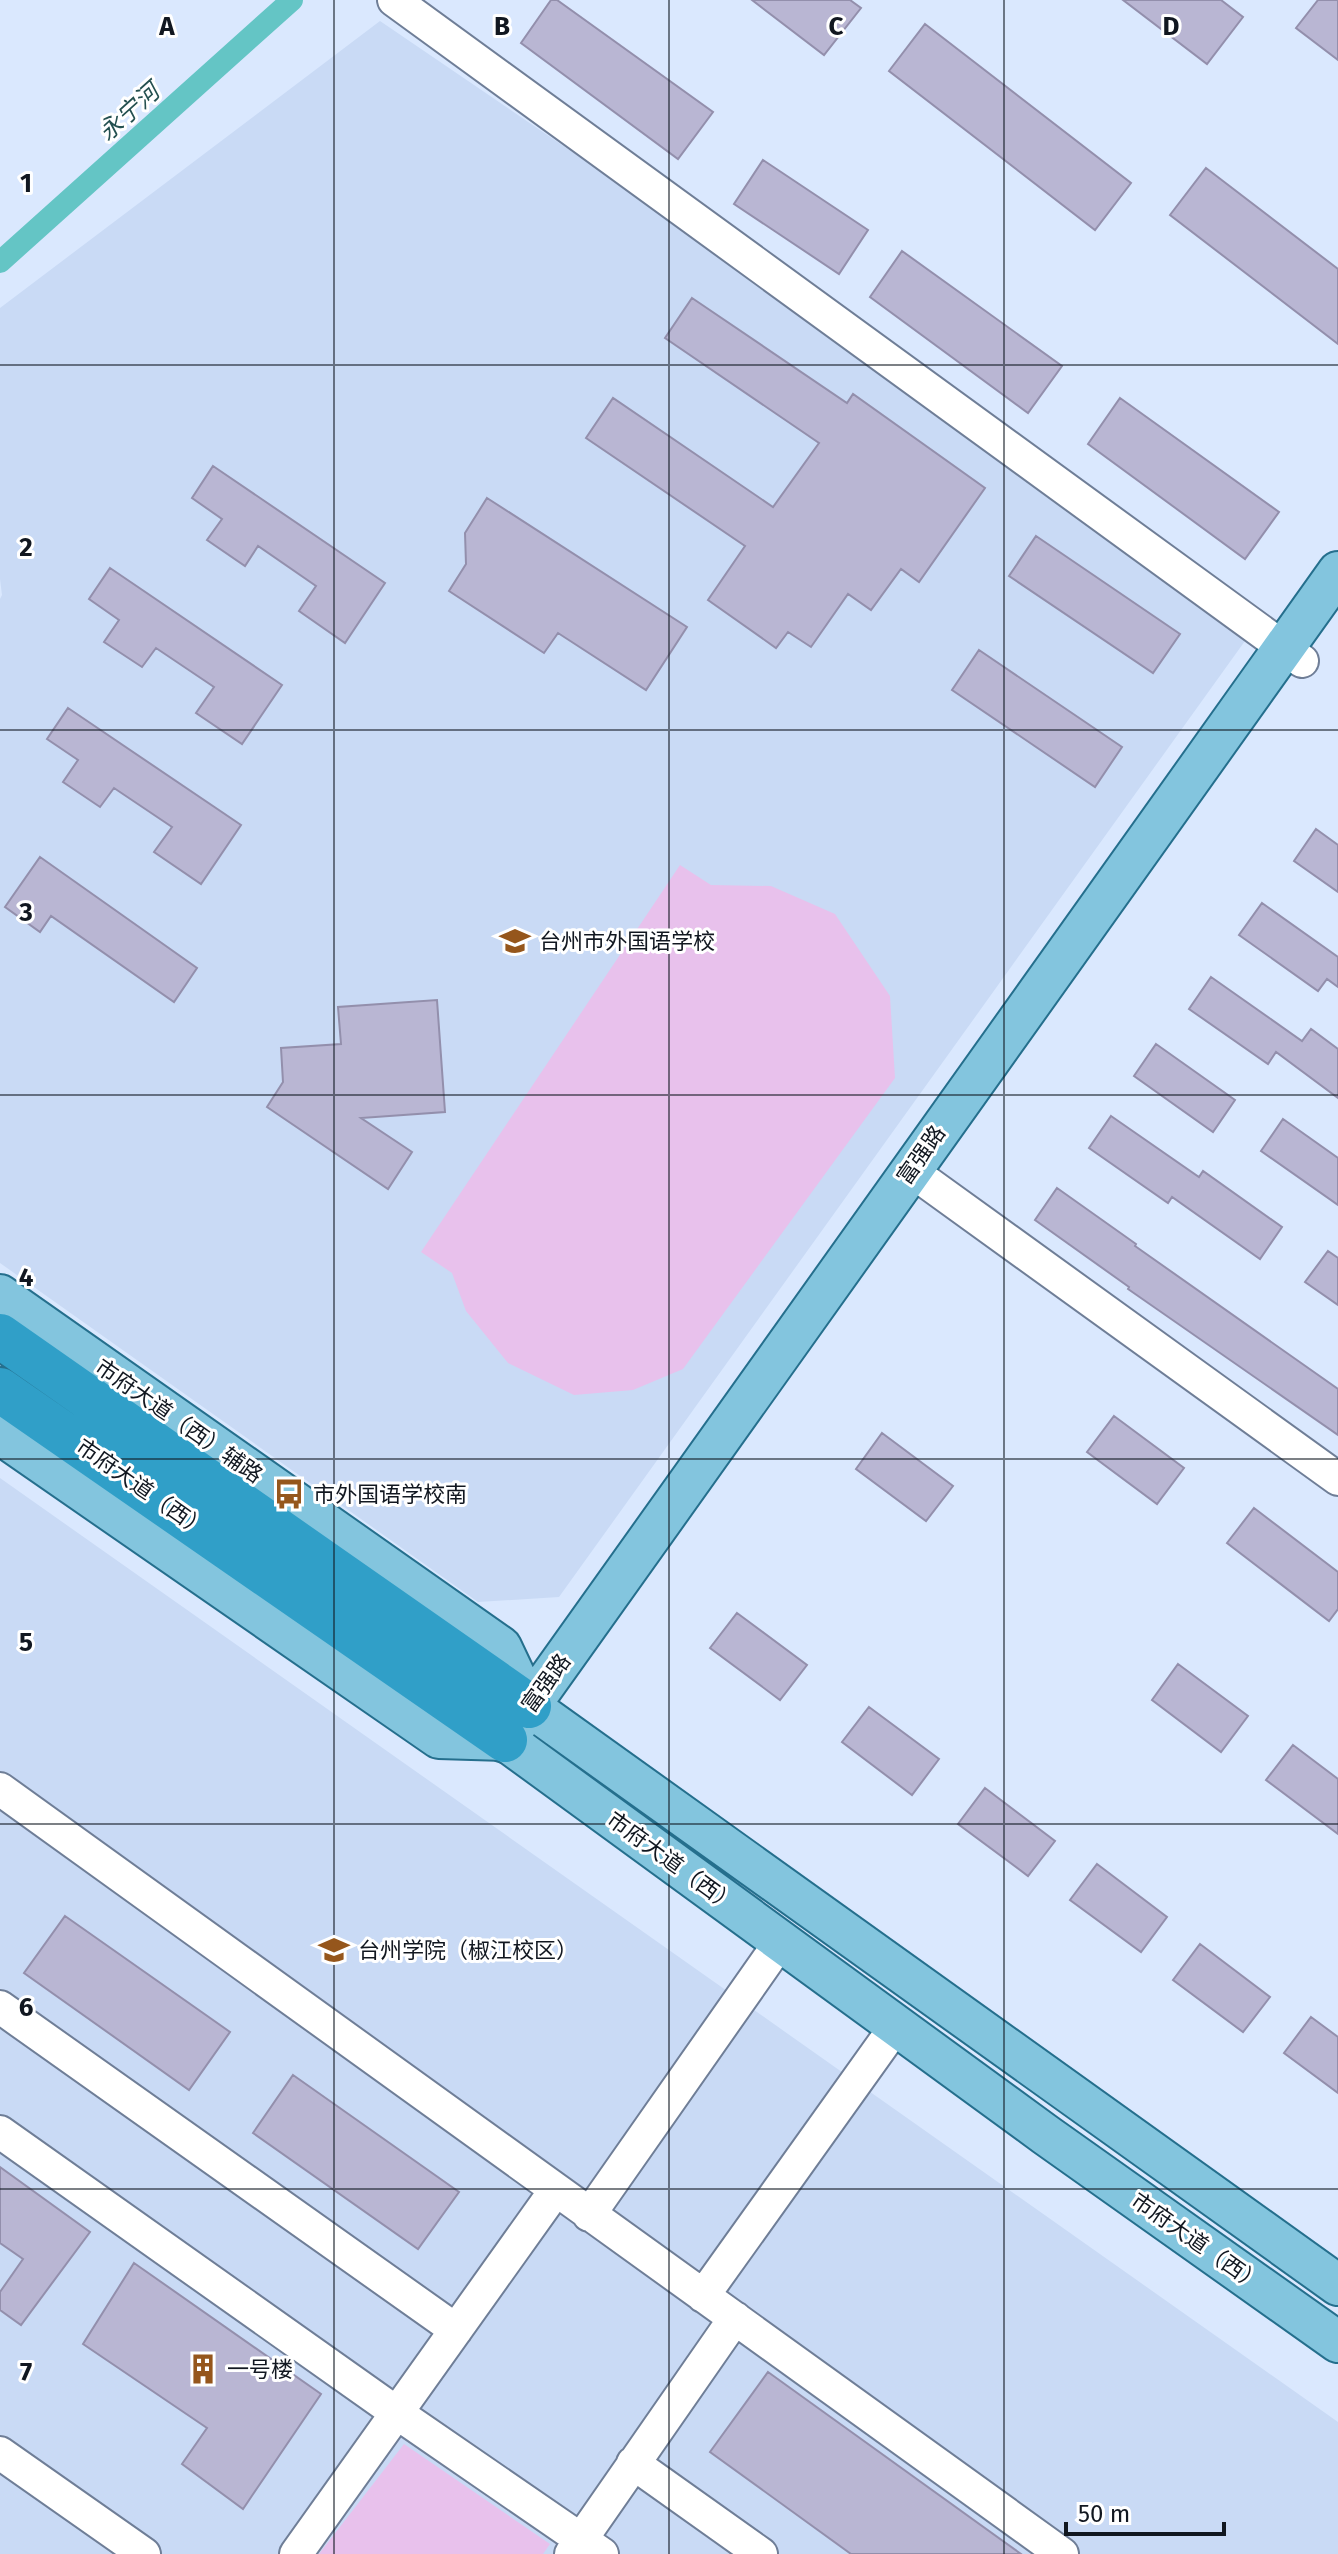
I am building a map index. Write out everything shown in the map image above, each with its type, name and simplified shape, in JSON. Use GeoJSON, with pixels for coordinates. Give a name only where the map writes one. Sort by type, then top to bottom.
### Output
{"type":"FeatureCollection","features":[{"type":"Feature","properties":{"kind":"highway","name":"市府大道（西）"},"geometry":{"type":"LineString","coordinates":[[0,1336],[528,1730]]}},
{"type":"Feature","properties":{"kind":"highway","name":"市府大道（西）"},"geometry":{"type":"LineString","coordinates":[[0,1390],[528,1730]]}},
{"type":"Feature","properties":{"kind":"main road","name":"富强路"},"geometry":{"type":"LineString","coordinates":[[528,1730],[928,1183],[1292,654],[1338,572]]}},
{"type":"Feature","properties":{"kind":"main road","name":"富强路"},"geometry":{"type":"LineString","coordinates":[[528,1730],[1292,654],[1338,610]]}},
{"type":"Feature","properties":{"kind":"main road","name":"市府大道（西）辅路"},"geometry":{"type":"LineString","coordinates":[[0,1295],[501,1647],[528,1730]]}},
{"type":"Feature","properties":{"kind":"main road"},"geometry":{"type":"LineString","coordinates":[[0,1434],[439,1738],[528,1730]]}},
{"type":"Feature","properties":{"kind":"main road","name":"市府大道（西）"},"geometry":{"type":"LineString","coordinates":[[528,1730],[781,1941],[1338,2342]]}},
{"type":"Feature","properties":{"kind":"main road","name":"市府大道（西）"},"geometry":{"type":"LineString","coordinates":[[528,1730],[1338,2285]]}},
{"type":"Feature","properties":{"kind":"street"},"geometry":{"type":"LineString","coordinates":[[394,0],[1292,654]]}},
{"type":"Feature","properties":{"kind":"street"},"geometry":{"type":"LineString","coordinates":[[928,1183],[1338,1479]]}},
{"type":"Feature","properties":{"kind":"street"},"geometry":{"type":"LineString","coordinates":[[0,1789],[1062,2554]]}},
{"type":"Feature","properties":{"kind":"street"},"geometry":{"type":"LineString","coordinates":[[589,2215],[781,1941]]}},
{"type":"Feature","properties":{"kind":"street"},"geometry":{"type":"LineString","coordinates":[[0,2007],[456,2330]]}},
{"type":"Feature","properties":{"kind":"street"},"geometry":{"type":"LineString","coordinates":[[703,2296],[896,2026]]}},
{"type":"Feature","properties":{"kind":"street"},"geometry":{"type":"LineString","coordinates":[[0,2132],[585,2549],[633,2463],[735,2318]]}},
{"type":"Feature","properties":{"kind":"street"},"geometry":{"type":"LineString","coordinates":[[296,2554],[555,2191]]}},
{"type":"Feature","properties":{"kind":"street"},"geometry":{"type":"LineString","coordinates":[[0,2453],[144,2554]]}},
{"type":"Feature","properties":{"kind":"street"},"geometry":{"type":"LineString","coordinates":[[633,2463],[761,2554]]}},
{"type":"Feature","properties":{"kind":"shaded area","name":"台州市外国语学校"},"geometry":{"type":"Polygon","coordinates":[[[380,21],[1260,620],[559,1597],[478,1602],[0,1263],[0,308],[380,21]]]}},
{"type":"Feature","properties":{"kind":"shaded area"},"geometry":{"type":"Polygon","coordinates":[[[680,865],[711,885],[771,886],[835,914],[890,996],[895,1078],[683,1369],[633,1390],[574,1395],[508,1363],[466,1311],[452,1273],[421,1252],[680,865]]]}},
{"type":"Feature","properties":{"kind":"shaded area","name":"台州学院（椒江校区）"},"geometry":{"type":"Polygon","coordinates":[[[0,1478],[1338,2422],[1338,2554],[0,2554],[0,1478]]]}},
{"type":"Feature","properties":{"kind":"shaded area"},"geometry":{"type":"Polygon","coordinates":[[[404,2444],[550,2544],[543,2554],[319,2554],[404,2444]]]}},
{"type":"Feature","properties":{"kind":"building"},"geometry":{"type":"Polygon","coordinates":[[[551,0],[557,0],[713,112],[678,159],[521,43],[551,0]]]}},
{"type":"Feature","properties":{"kind":"building"},"geometry":{"type":"Polygon","coordinates":[[[752,0],[850,0],[861,8],[824,55],[752,0]]]}},
{"type":"Feature","properties":{"kind":"building"},"geometry":{"type":"Polygon","coordinates":[[[1123,0],[1221,0],[1243,17],[1207,64],[1123,0]]]}},
{"type":"Feature","properties":{"kind":"building"},"geometry":{"type":"Polygon","coordinates":[[[1318,0],[1338,0],[1338,60],[1296,28],[1318,0]]]}},
{"type":"Feature","properties":{"kind":"building"},"geometry":{"type":"Polygon","coordinates":[[[925,24],[1131,183],[1095,230],[889,71],[925,24]]]}},
{"type":"Feature","properties":{"kind":"building"},"geometry":{"type":"Polygon","coordinates":[[[763,160],[868,230],[839,274],[734,204],[763,160]]]}},
{"type":"Feature","properties":{"kind":"building"},"geometry":{"type":"Polygon","coordinates":[[[1206,168],[1338,269],[1338,344],[1170,215],[1206,168]]]}},
{"type":"Feature","properties":{"kind":"building"},"geometry":{"type":"Polygon","coordinates":[[[902,251],[1062,366],[1028,413],[870,297],[902,251]]]}},
{"type":"Feature","properties":{"kind":"building"},"geometry":{"type":"Polygon","coordinates":[[[692,298],[847,403],[853,394],[985,488],[919,582],[901,569],[871,610],[848,594],[811,647],[788,632],[776,648],[708,600],[745,546],[586,438],[613,398],[773,507],[819,443],[665,338],[692,298]]]}},
{"type":"Feature","properties":{"kind":"building"},"geometry":{"type":"Polygon","coordinates":[[[1120,398],[1279,512],[1245,559],[1088,444],[1120,398]]]}},
{"type":"Feature","properties":{"kind":"building"},"geometry":{"type":"Polygon","coordinates":[[[213,466],[385,583],[345,643],[299,611],[316,586],[258,546],[245,566],[207,540],[222,519],[192,498],[213,466]]]}},
{"type":"Feature","properties":{"kind":"building"},"geometry":{"type":"Polygon","coordinates":[[[487,498],[687,627],[646,690],[558,633],[544,653],[449,591],[466,564],[465,533],[487,498]]]}},
{"type":"Feature","properties":{"kind":"building"},"geometry":{"type":"Polygon","coordinates":[[[1036,536],[1180,634],[1153,673],[1009,576],[1036,536]]]}},
{"type":"Feature","properties":{"kind":"building"},"geometry":{"type":"Polygon","coordinates":[[[110,568],[282,685],[242,744],[196,713],[214,687],[156,648],[142,667],[104,642],[119,620],[89,599],[110,568]]]}},
{"type":"Feature","properties":{"kind":"building"},"geometry":{"type":"Polygon","coordinates":[[[979,650],[1122,747],[1095,787],[952,690],[979,650]]]}},
{"type":"Feature","properties":{"kind":"building"},"geometry":{"type":"Polygon","coordinates":[[[68,708],[241,825],[201,884],[154,852],[172,827],[114,788],[100,807],[63,782],[78,760],[47,739],[68,708]]]}},
{"type":"Feature","properties":{"kind":"building"},"geometry":{"type":"Polygon","coordinates":[[[1316,829],[1338,845],[1338,892],[1294,861],[1316,829]]]}},
{"type":"Feature","properties":{"kind":"building"},"geometry":{"type":"Polygon","coordinates":[[[40,857],[197,968],[174,1002],[51,916],[40,932],[5,907],[40,857]]]}},
{"type":"Feature","properties":{"kind":"building"},"geometry":{"type":"Polygon","coordinates":[[[1262,903],[1338,957],[1338,987],[1327,979],[1318,991],[1239,935],[1262,903]]]}},
{"type":"Feature","properties":{"kind":"building"},"geometry":{"type":"Polygon","coordinates":[[[1211,977],[1302,1041],[1311,1029],[1338,1049],[1338,1098],[1276,1052],[1268,1064],[1189,1009],[1211,977]]]}},
{"type":"Feature","properties":{"kind":"building"},"geometry":{"type":"Polygon","coordinates":[[[437,1000],[445,1112],[361,1118],[412,1152],[388,1189],[267,1107],[283,1082],[281,1048],[341,1044],[338,1007],[437,1000]]]}},
{"type":"Feature","properties":{"kind":"building"},"geometry":{"type":"Polygon","coordinates":[[[1156,1044],[1235,1100],[1213,1132],[1134,1076],[1156,1044]]]}},
{"type":"Feature","properties":{"kind":"building"},"geometry":{"type":"Polygon","coordinates":[[[1111,1116],[1199,1177],[1203,1171],[1282,1227],[1260,1259],[1172,1197],[1168,1203],[1089,1148],[1111,1116]]]}},
{"type":"Feature","properties":{"kind":"building"},"geometry":{"type":"Polygon","coordinates":[[[1283,1119],[1338,1158],[1338,1205],[1261,1151],[1283,1119]]]}},
{"type":"Feature","properties":{"kind":"building"},"geometry":{"type":"Polygon","coordinates":[[[1057,1188],[1338,1389],[1338,1435],[1128,1289],[1035,1220],[1057,1188]]]}},
{"type":"Feature","properties":{"kind":"building"},"geometry":{"type":"Polygon","coordinates":[[[1328,1251],[1338,1258],[1338,1305],[1305,1282],[1328,1251]]]}},
{"type":"Feature","properties":{"kind":"building"},"geometry":{"type":"Polygon","coordinates":[[[1114,1416],[1184,1468],[1157,1504],[1087,1452],[1114,1416]]]}},
{"type":"Feature","properties":{"kind":"building"},"geometry":{"type":"Polygon","coordinates":[[[882,1433],[953,1486],[926,1521],[856,1469],[882,1433]]]}},
{"type":"Feature","properties":{"kind":"building"},"geometry":{"type":"Polygon","coordinates":[[[1254,1508],[1338,1572],[1338,1609],[1329,1621],[1227,1543],[1254,1508]]]}},
{"type":"Feature","properties":{"kind":"building"},"geometry":{"type":"Polygon","coordinates":[[[737,1613],[807,1665],[780,1700],[710,1648],[737,1613]]]}},
{"type":"Feature","properties":{"kind":"building"},"geometry":{"type":"Polygon","coordinates":[[[1178,1664],[1248,1716],[1221,1752],[1152,1700],[1178,1664]]]}},
{"type":"Feature","properties":{"kind":"building"},"geometry":{"type":"Polygon","coordinates":[[[869,1707],[939,1759],[912,1795],[842,1742],[869,1707]]]}},
{"type":"Feature","properties":{"kind":"building"},"geometry":{"type":"Polygon","coordinates":[[[1293,1745],[1338,1779],[1338,1834],[1266,1780],[1293,1745]]]}},
{"type":"Feature","properties":{"kind":"building"},"geometry":{"type":"Polygon","coordinates":[[[985,1788],[1055,1841],[1028,1876],[958,1824],[985,1788]]]}},
{"type":"Feature","properties":{"kind":"building"},"geometry":{"type":"Polygon","coordinates":[[[1097,1864],[1167,1917],[1141,1952],[1070,1900],[1097,1864]]]}},
{"type":"Feature","properties":{"kind":"building"},"geometry":{"type":"Polygon","coordinates":[[[65,1916],[230,2032],[189,2090],[24,1973],[65,1916]]]}},
{"type":"Feature","properties":{"kind":"building"},"geometry":{"type":"Polygon","coordinates":[[[1200,1944],[1270,1997],[1243,2032],[1173,1980],[1200,1944]]]}},
{"type":"Feature","properties":{"kind":"building"},"geometry":{"type":"Polygon","coordinates":[[[1311,2017],[1338,2037],[1338,2093],[1284,2053],[1311,2017]]]}},
{"type":"Feature","properties":{"kind":"building"},"geometry":{"type":"Polygon","coordinates":[[[293,2075],[459,2192],[418,2249],[253,2133],[293,2075]]]}},
{"type":"Feature","properties":{"kind":"building"},"geometry":{"type":"Polygon","coordinates":[[[0,2167],[90,2232],[21,2325],[0,2310],[0,2292],[23,2259],[0,2243],[0,2167]]]}},
{"type":"Feature","properties":{"kind":"building","name":"一号楼"},"geometry":{"type":"Polygon","coordinates":[[[134,2263],[321,2394],[243,2509],[182,2464],[207,2428],[83,2344],[134,2263]]]}},
{"type":"Feature","properties":{"kind":"building"},"geometry":{"type":"Polygon","coordinates":[[[768,2372],[1021,2554],[851,2554],[710,2452],[768,2372]]]}},
{"type":"Feature","properties":{"kind":"waterway","name":"永宁河"},"geometry":{"type":"LineString","coordinates":[[0,262],[292,0]]}},
{"type":"Feature","properties":{"kind":"place","name":"台州市外国语学校"},"geometry":{"type":"Point","coordinates":[515,941]}},
{"type":"Feature","properties":{"kind":"place","name":"市外国语学校南"},"geometry":{"type":"Point","coordinates":[289,1494]}},
{"type":"Feature","properties":{"kind":"place","name":"台州学院（椒江校区）"},"geometry":{"type":"Point","coordinates":[334,1950]}},
{"type":"Feature","properties":{"kind":"place","name":"一号楼"},"geometry":{"type":"Point","coordinates":[203,2369]}}]}
